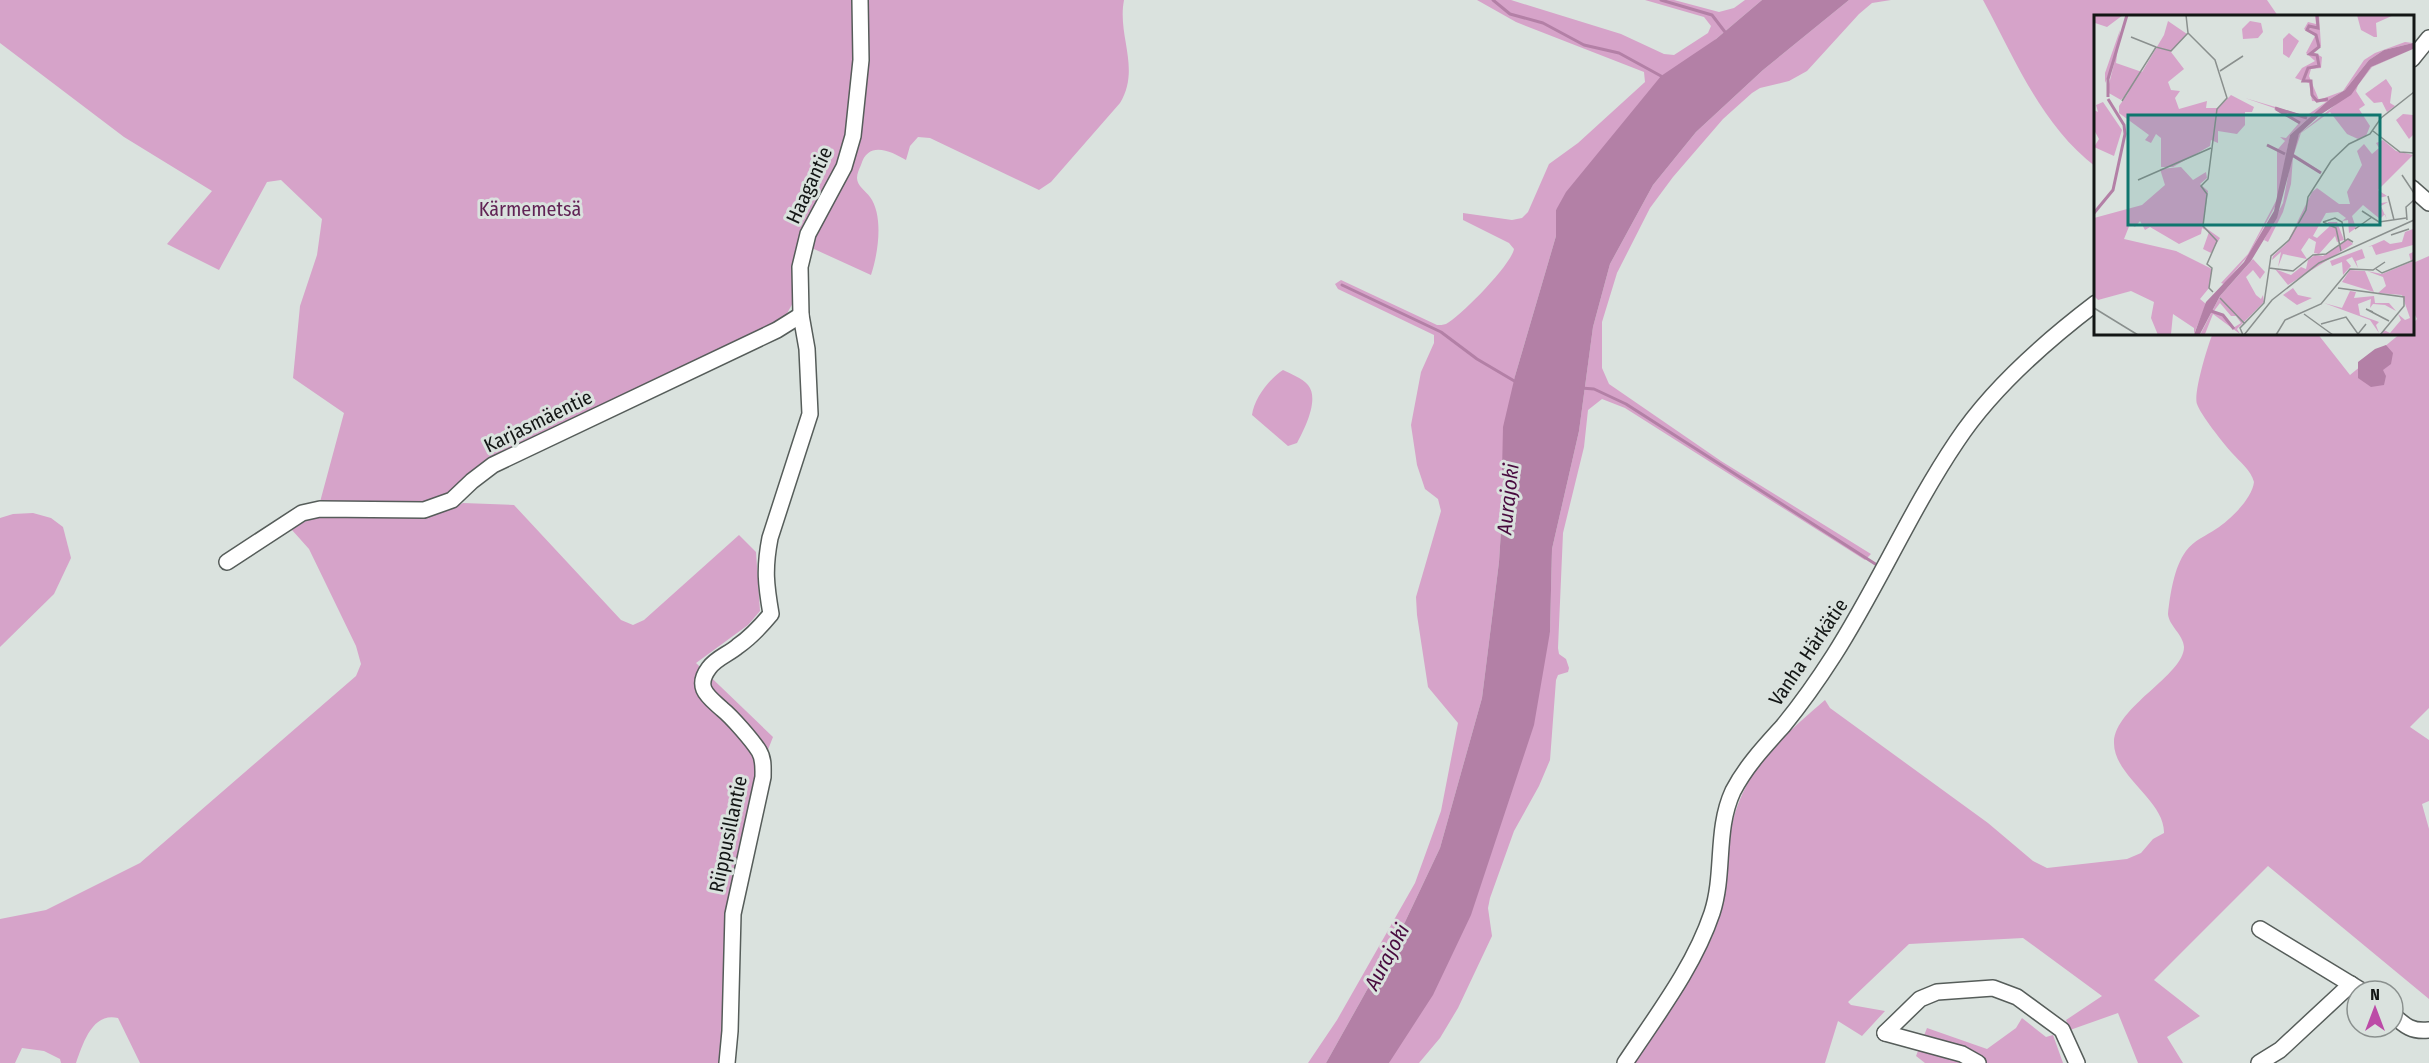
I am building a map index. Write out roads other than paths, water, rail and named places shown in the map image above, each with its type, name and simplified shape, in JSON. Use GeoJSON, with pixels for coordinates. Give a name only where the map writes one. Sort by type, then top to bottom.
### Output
{"type":"FeatureCollection","features":[{"type":"Feature","properties":{"kind":"street","name":"Haagantie"},"geometry":{"type":"LineString","coordinates":[[801,315],[800,267],[808,234],[844,168],[853,136],[861,60],[860,0]]}},
{"type":"Feature","properties":{"kind":"street"},"geometry":{"type":"LineString","coordinates":[[2414,57],[2429,38]]}},
{"type":"Feature","properties":{"kind":"street"},"geometry":{"type":"LineString","coordinates":[[2414,190],[2429,203]]}},
{"type":"Feature","properties":{"kind":"street","name":"Vanha Härkätie"},"geometry":{"type":"LineString","coordinates":[[1625,1063],[1670,995],[1694,952],[1712,912],[1722,829],[1733,793],[1752,760],[1784,724],[1834,655],[1958,439],[2010,378],[2053,335],[2094,304]]}},
{"type":"Feature","properties":{"kind":"street","name":"Karjasmäentie"},"geometry":{"type":"LineString","coordinates":[[227,562],[302,513],[320,509],[424,510],[441,506],[452,500],[493,465],[777,330],[801,315]]}},
{"type":"Feature","properties":{"kind":"street","name":"Riippusillantie"},"geometry":{"type":"LineString","coordinates":[[727,1063],[733,914],[761,788],[763,763],[759,751],[704,692],[704,680],[708,669],[716,661],[738,647],[759,629],[771,614],[765,576],[768,548],[810,414],[807,349],[801,315]]}},
{"type":"Feature","properties":{"kind":"street"},"geometry":{"type":"LineString","coordinates":[[2260,929],[2345,980]]}},
{"type":"Feature","properties":{"kind":"street"},"geometry":{"type":"LineString","coordinates":[[1978,1063],[1945,1048],[1885,1033],[1920,999],[1937,992],[1993,988],[2017,997],[2062,1030],[2077,1063]]}},
{"type":"Feature","properties":{"kind":"street"},"geometry":{"type":"LineString","coordinates":[[2259,1063],[2280,1050],[2345,997]]}},
{"type":"Feature","properties":{"kind":"street"},"geometry":{"type":"LineString","coordinates":[[2405,1026],[2415,1031],[2429,1030]]}},
{"type":"Feature","properties":{"kind":"water","name":"Aurajoki"},"geometry":{"type":"Polygon","coordinates":[[[1762,0],[1849,0],[1763,70],[1696,132],[1653,185],[1610,264],[1593,327],[1579,431],[1552,549],[1550,632],[1534,725],[1471,915],[1433,995],[1389,1063],[1326,1063],[1405,922],[1440,848],[1482,698],[1499,562],[1504,483],[1502,472],[1503,427],[1515,376],[1556,236],[1556,210],[1566,192],[1661,76],[1716,39],[1762,0]]]}},
{"type":"Feature","properties":{"kind":"water"},"geometry":{"type":"Polygon","coordinates":[[[2386,345],[2393,353],[2391,364],[2383,370],[2386,376],[2384,385],[2371,387],[2358,378],[2358,362],[2375,349],[2386,345]]]}},
{"type":"Feature","properties":{"kind":"waterway"},"geometry":{"type":"LineString","coordinates":[[1493,0],[1510,14],[1543,23],[1584,45],[1619,53],[1661,76]]}},
{"type":"Feature","properties":{"kind":"waterway"},"geometry":{"type":"LineString","coordinates":[[1661,0],[1712,15],[1725,32]]}},
{"type":"Feature","properties":{"kind":"waterway"},"geometry":{"type":"LineString","coordinates":[[1342,285],[1441,332],[1477,359],[1516,382]]}},
{"type":"Feature","properties":{"kind":"waterway"},"geometry":{"type":"LineString","coordinates":[[1581,388],[1594,389],[1626,404],[1880,567]]}},
{"type":"Feature","properties":{"kind":"park label","name":"Kärmemetsä"},"geometry":{"type":"Point","coordinates":[530,209]}}]}
